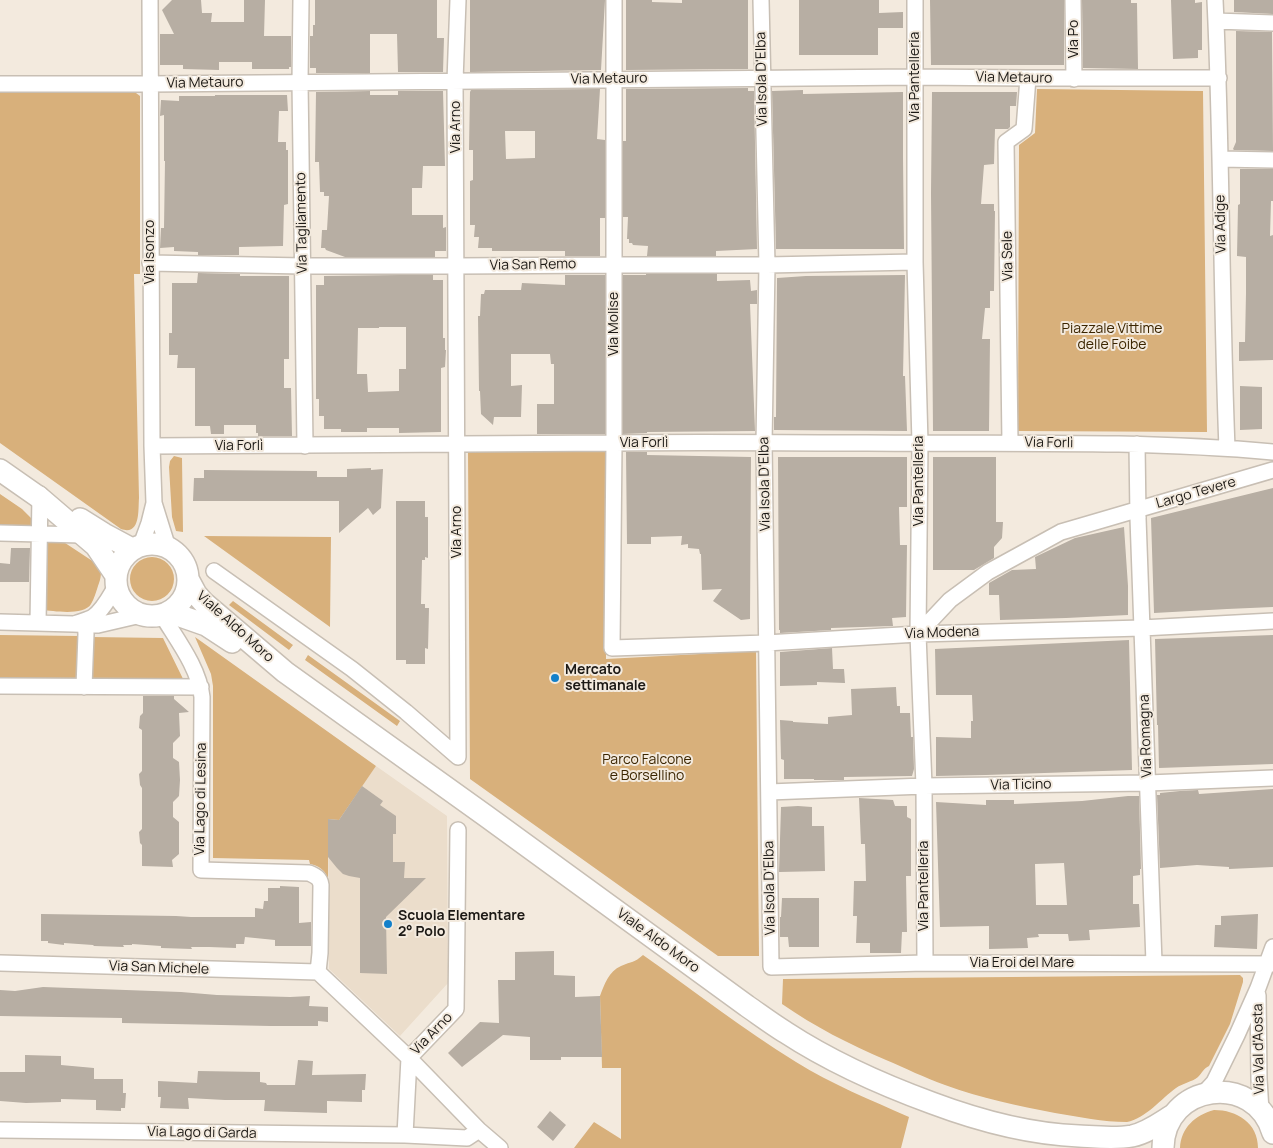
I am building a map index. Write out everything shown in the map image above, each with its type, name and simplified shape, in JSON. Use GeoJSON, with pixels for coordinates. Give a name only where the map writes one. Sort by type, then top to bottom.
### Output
{"type":"FeatureCollection","features":[{"type":"Feature","properties":{"kind":"main road","name":"Viale Aldo Moro"},"geometry":{"type":"LineString","coordinates":[[0,470],[85,529],[116,580],[117,593],[129,609],[206,626],[284,672]]}},
{"type":"Feature","properties":{"kind":"main road","name":"Viale Aldo Moro"},"geometry":{"type":"LineString","coordinates":[[85,529],[104,534],[136,547],[150,543],[160,544],[176,553],[183,561],[188,579],[185,595],[181,601],[158,614]]}},
{"type":"Feature","properties":{"kind":"main road"},"geometry":{"type":"LineString","coordinates":[[116,580],[118,564],[124,556],[136,547]]}},
{"type":"Feature","properties":{"kind":"main road","name":"Viale Aldo Moro"},"geometry":{"type":"LineString","coordinates":[[188,579],[196,594],[204,603],[284,672],[747,1006],[810,1048],[866,1076],[908,1094],[998,1125],[1047,1134],[1110,1138],[1134,1136],[1173,1116]]}},
{"type":"Feature","properties":{"kind":"main road","name":"Viale Aldo Moro"},"geometry":{"type":"LineString","coordinates":[[1163,1148],[1165,1132],[1173,1116],[1186,1102],[1203,1094],[1224,1092],[1244,1098],[1270,1125]]}},
{"type":"Feature","properties":{"kind":"main road","name":"Viale Aldo Moro"},"geometry":{"type":"LineString","coordinates":[[1068,1136],[1119,1148]]}},
{"type":"Feature","properties":{"kind":"street","name":"Via Isonzo"},"geometry":{"type":"LineString","coordinates":[[150,0],[150,263],[154,503]]}},
{"type":"Feature","properties":{"kind":"street","name":"Via Tagliamento"},"geometry":{"type":"LineString","coordinates":[[301,0],[300,82],[305,446]]}},
{"type":"Feature","properties":{"kind":"street","name":"Via Arno"},"geometry":{"type":"LineString","coordinates":[[214,571],[352,669],[458,757],[455,81],[458,0]]}},
{"type":"Feature","properties":{"kind":"street","name":"Via Molise"},"geometry":{"type":"LineString","coordinates":[[612,648],[614,0]]}},
{"type":"Feature","properties":{"kind":"street","name":"Via Isola D'Elba"},"geometry":{"type":"LineString","coordinates":[[761,0],[767,265],[764,443],[770,967]]}},
{"type":"Feature","properties":{"kind":"street","name":"Via Pantelleria"},"geometry":{"type":"LineString","coordinates":[[915,0],[915,262],[920,443],[918,634],[924,786],[925,963]]}},
{"type":"Feature","properties":{"kind":"street","name":"Via Po"},"geometry":{"type":"LineString","coordinates":[[1074,0],[1074,78]]}},
{"type":"Feature","properties":{"kind":"street","name":"Via Adige"},"geometry":{"type":"LineString","coordinates":[[1215,0],[1219,78],[1227,448]]}},
{"type":"Feature","properties":{"kind":"street"},"geometry":{"type":"LineString","coordinates":[[1216,21],[1273,23]]}},
{"type":"Feature","properties":{"kind":"street","name":"Via Metauro"},"geometry":{"type":"LineString","coordinates":[[0,84],[915,77],[1219,78]]}},
{"type":"Feature","properties":{"kind":"street","name":"Via Sele"},"geometry":{"type":"LineString","coordinates":[[1010,443],[1006,142],[1024,128],[1028,78]]}},
{"type":"Feature","properties":{"kind":"street"},"geometry":{"type":"LineString","coordinates":[[1220,159],[1273,160]]}},
{"type":"Feature","properties":{"kind":"street","name":"Via San Remo"},"geometry":{"type":"LineString","coordinates":[[150,263],[303,266],[457,266],[767,265],[915,262]]}},
{"type":"Feature","properties":{"kind":"street","name":"Via Forlì"},"geometry":{"type":"LineString","coordinates":[[152,446],[614,443],[1137,444]]}},
{"type":"Feature","properties":{"kind":"street"},"geometry":{"type":"LineString","coordinates":[[1137,444],[1273,452]]}},
{"type":"Feature","properties":{"kind":"street","name":"Largo Tevere"},"geometry":{"type":"LineString","coordinates":[[1137,444],[1138,509],[1273,470]]}},
{"type":"Feature","properties":{"kind":"street"},"geometry":{"type":"LineString","coordinates":[[38,623],[40,496]]}},
{"type":"Feature","properties":{"kind":"street"},"geometry":{"type":"LineString","coordinates":[[136,547],[149,524],[154,503]]}},
{"type":"Feature","properties":{"kind":"street"},"geometry":{"type":"LineString","coordinates":[[154,503],[168,548]]}},
{"type":"Feature","properties":{"kind":"street"},"geometry":{"type":"LineString","coordinates":[[918,634],[950,600],[988,572],[1061,532],[1138,509]]}},
{"type":"Feature","properties":{"kind":"street","name":"Via Romagna"},"geometry":{"type":"LineString","coordinates":[[1138,509],[1154,963]]}},
{"type":"Feature","properties":{"kind":"street"},"geometry":{"type":"LineString","coordinates":[[0,533],[39,533],[85,529]]}},
{"type":"Feature","properties":{"kind":"street"},"geometry":{"type":"LineString","coordinates":[[81,623],[94,616],[106,602],[116,580]]}},
{"type":"Feature","properties":{"kind":"street"},"geometry":{"type":"LineString","coordinates":[[0,622],[81,623],[98,626],[158,614]]}},
{"type":"Feature","properties":{"kind":"street","name":"Via Lago di Lesina"},"geometry":{"type":"LineString","coordinates":[[158,614],[184,650],[201,687],[201,870],[309,873],[316,876],[322,885],[318,972]]}},
{"type":"Feature","properties":{"kind":"street","name":"Via Modena"},"geometry":{"type":"LineString","coordinates":[[612,648],[766,643],[918,634],[1142,628],[1273,621]]}},
{"type":"Feature","properties":{"kind":"street"},"geometry":{"type":"LineString","coordinates":[[81,623],[86,634],[84,687]]}},
{"type":"Feature","properties":{"kind":"street"},"geometry":{"type":"LineString","coordinates":[[0,686],[201,687]]}},
{"type":"Feature","properties":{"kind":"street","name":"Via Ticino"},"geometry":{"type":"LineString","coordinates":[[769,792],[924,786],[1148,783],[1273,778]]}},
{"type":"Feature","properties":{"kind":"street","name":"Via Arno"},"geometry":{"type":"LineString","coordinates":[[409,1058],[456,1009],[458,830]]}},
{"type":"Feature","properties":{"kind":"street","name":"Via Val d'Aosta"},"geometry":{"type":"LineString","coordinates":[[1203,1094],[1214,1082],[1237,1036],[1270,964],[1273,947]]}},
{"type":"Feature","properties":{"kind":"street","name":"Via San Michele"},"geometry":{"type":"LineString","coordinates":[[0,963],[318,972]]}},
{"type":"Feature","properties":{"kind":"street","name":"Via Eroi del Mare"},"geometry":{"type":"LineString","coordinates":[[770,967],[925,963],[1270,964]]}},
{"type":"Feature","properties":{"kind":"street"},"geometry":{"type":"LineString","coordinates":[[318,972],[409,1058],[471,1139],[500,1148]]}},
{"type":"Feature","properties":{"kind":"street","name":"Via Val d'Aosta"},"geometry":{"type":"LineString","coordinates":[[1258,988],[1259,1080],[1270,1125]]}},
{"type":"Feature","properties":{"kind":"street"},"geometry":{"type":"LineString","coordinates":[[405,1135],[409,1058]]}},
{"type":"Feature","properties":{"kind":"street","name":"Via Lago di Garda"},"geometry":{"type":"LineString","coordinates":[[0,1130],[405,1135],[471,1139]]}},
{"type":"Feature","properties":{"kind":"shaded area","name":"Scuola Elementare 2° Polo"},"geometry":{"type":"Polygon","coordinates":[[[376,766],[447,816],[448,983],[400,1036],[329,969],[328,819],[362,786],[376,766]]]}},
{"type":"Feature","properties":{"kind":"green space","name":"Piazzale Vittime delle Foibe"},"geometry":{"type":"Polygon","coordinates":[[[1037,89],[1203,91],[1207,432],[1018,431],[1019,145],[1035,133],[1037,89]]]}},
{"type":"Feature","properties":{"kind":"green space"},"geometry":{"type":"Polygon","coordinates":[[[0,93],[136,93],[140,96],[140,274],[134,274],[139,498],[137,520],[132,529],[121,529],[0,443],[0,93]]]}},
{"type":"Feature","properties":{"kind":"green space","name":"Parco Falcone e Borsellino"},"geometry":{"type":"Polygon","coordinates":[[[606,449],[606,659],[756,651],[759,956],[718,956],[470,779],[468,450],[606,449]]]}},
{"type":"Feature","properties":{"kind":"green space"},"geometry":{"type":"Polygon","coordinates":[[[174,456],[182,458],[183,532],[176,531],[172,517],[169,467],[170,461],[174,456]]]}},
{"type":"Feature","properties":{"kind":"green space"},"geometry":{"type":"Polygon","coordinates":[[[0,494],[22,509],[35,522],[34,530],[0,529],[0,494]]]}},
{"type":"Feature","properties":{"kind":"green space"},"geometry":{"type":"Polygon","coordinates":[[[204,536],[331,537],[330,627],[204,536]]]}},
{"type":"Feature","properties":{"kind":"green space"},"geometry":{"type":"Polygon","coordinates":[[[42,537],[56,537],[99,567],[101,572],[100,580],[93,600],[87,608],[68,612],[42,610],[42,537]]]}},
{"type":"Feature","properties":{"kind":"green space"},"geometry":{"type":"Polygon","coordinates":[[[152,557],[164,561],[170,567],[174,579],[170,591],[164,597],[152,601],[140,597],[134,591],[130,579],[134,567],[140,561],[152,557]]]}},
{"type":"Feature","properties":{"kind":"green space"},"geometry":{"type":"Polygon","coordinates":[[[233,601],[293,645],[289,650],[229,605],[233,601]]]}},
{"type":"Feature","properties":{"kind":"green space"},"geometry":{"type":"Polygon","coordinates":[[[0,635],[79,636],[78,684],[0,684],[0,635]]]}},
{"type":"Feature","properties":{"kind":"green space"},"geometry":{"type":"Polygon","coordinates":[[[91,637],[163,638],[186,685],[91,684],[91,637]]]}},
{"type":"Feature","properties":{"kind":"green space"},"geometry":{"type":"Polygon","coordinates":[[[195,637],[376,766],[339,820],[328,819],[328,878],[321,868],[310,864],[309,860],[213,858],[213,686],[211,674],[195,637]]]}},
{"type":"Feature","properties":{"kind":"green space"},"geometry":{"type":"Polygon","coordinates":[[[308,655],[400,721],[397,726],[305,660],[308,655]]]}},
{"type":"Feature","properties":{"kind":"green space"},"geometry":{"type":"Polygon","coordinates":[[[643,955],[738,1023],[809,1070],[837,1085],[909,1117],[901,1148],[574,1148],[594,1122],[621,1139],[621,1068],[602,1068],[600,996],[613,971],[635,961],[643,955]]]}},
{"type":"Feature","properties":{"kind":"green space"},"geometry":{"type":"Polygon","coordinates":[[[1240,975],[1243,978],[1243,982],[1230,1024],[1209,1066],[1198,1077],[1176,1088],[1147,1113],[1127,1122],[1055,1113],[959,1090],[872,1054],[820,1028],[782,1004],[783,979],[1240,975]]]}},
{"type":"Feature","properties":{"kind":"green space"},"geometry":{"type":"Polygon","coordinates":[[[1214,1110],[1231,1112],[1245,1120],[1254,1132],[1258,1148],[1180,1148],[1183,1134],[1190,1123],[1201,1115],[1214,1110]]]}},
{"type":"Feature","properties":{"kind":"building"},"geometry":{"type":"Polygon","coordinates":[[[172,0],[201,0],[202,13],[212,13],[211,22],[244,22],[244,0],[265,0],[264,36],[291,36],[291,67],[289,69],[252,69],[252,62],[219,62],[219,70],[183,69],[183,65],[160,65],[160,34],[174,34],[162,10],[172,0]]]}},
{"type":"Feature","properties":{"kind":"building"},"geometry":{"type":"Polygon","coordinates":[[[315,0],[437,0],[437,38],[444,38],[443,72],[398,72],[397,34],[370,34],[370,73],[316,73],[316,68],[310,68],[310,36],[313,36],[313,25],[315,25],[315,0]]]}},
{"type":"Feature","properties":{"kind":"building"},"geometry":{"type":"Polygon","coordinates":[[[470,0],[605,0],[601,70],[470,72],[470,0]]]}},
{"type":"Feature","properties":{"kind":"building"},"geometry":{"type":"Polygon","coordinates":[[[626,0],[682,3],[682,0],[748,0],[748,69],[626,70],[626,0]]]}},
{"type":"Feature","properties":{"kind":"building"},"geometry":{"type":"Polygon","coordinates":[[[799,0],[879,0],[879,13],[903,12],[903,28],[878,28],[878,55],[799,55],[799,0]]]}},
{"type":"Feature","properties":{"kind":"building"},"geometry":{"type":"Polygon","coordinates":[[[930,0],[1064,0],[1064,65],[931,65],[930,0]]]}},
{"type":"Feature","properties":{"kind":"building"},"geometry":{"type":"Polygon","coordinates":[[[1082,0],[1131,0],[1131,3],[1137,3],[1138,69],[1083,68],[1082,0]]]}},
{"type":"Feature","properties":{"kind":"building"},"geometry":{"type":"Polygon","coordinates":[[[1171,0],[1195,0],[1195,3],[1202,2],[1202,50],[1198,50],[1198,58],[1173,59],[1171,0]]]}},
{"type":"Feature","properties":{"kind":"building"},"geometry":{"type":"Polygon","coordinates":[[[1234,0],[1273,0],[1273,14],[1234,12],[1234,0]]]}},
{"type":"Feature","properties":{"kind":"building"},"geometry":{"type":"Polygon","coordinates":[[[1236,31],[1272,32],[1273,151],[1233,149],[1236,142],[1236,31]]]}},
{"type":"Feature","properties":{"kind":"building"},"geometry":{"type":"Polygon","coordinates":[[[748,88],[748,91],[754,91],[757,249],[716,251],[716,256],[647,256],[648,246],[629,243],[629,239],[627,239],[628,217],[623,217],[623,141],[626,141],[626,89],[748,88]]]}},
{"type":"Feature","properties":{"kind":"building"},"geometry":{"type":"Polygon","coordinates":[[[600,89],[597,139],[605,140],[605,218],[600,218],[600,256],[565,256],[565,251],[492,251],[492,248],[478,248],[479,237],[474,237],[475,225],[470,225],[470,181],[473,180],[473,150],[469,150],[471,90],[600,89]],[[505,131],[506,159],[535,158],[535,131],[505,131]]]}},
{"type":"Feature","properties":{"kind":"building"},"geometry":{"type":"Polygon","coordinates":[[[803,90],[803,94],[903,92],[904,249],[776,249],[772,91],[803,90]]]}},
{"type":"Feature","properties":{"kind":"building"},"geometry":{"type":"Polygon","coordinates":[[[370,91],[370,95],[398,95],[398,91],[443,91],[445,166],[423,166],[422,188],[412,188],[412,215],[443,215],[443,228],[446,227],[446,251],[435,251],[435,257],[345,257],[321,248],[322,230],[327,230],[329,196],[324,196],[324,192],[320,192],[319,162],[315,162],[316,92],[370,91]]]}},
{"type":"Feature","properties":{"kind":"building"},"geometry":{"type":"Polygon","coordinates":[[[932,92],[1017,92],[1016,106],[1010,106],[1010,127],[1008,129],[995,129],[994,164],[984,165],[981,204],[994,204],[995,211],[994,291],[990,291],[990,308],[985,308],[982,339],[990,339],[989,431],[933,431],[932,92]]]}},
{"type":"Feature","properties":{"kind":"building"},"geometry":{"type":"Polygon","coordinates":[[[287,95],[288,111],[279,111],[278,142],[286,142],[286,150],[288,150],[288,204],[284,205],[283,246],[239,247],[239,255],[198,255],[198,252],[174,251],[174,247],[160,248],[161,228],[164,228],[165,161],[164,115],[160,116],[161,100],[179,101],[179,96],[287,95]]]}},
{"type":"Feature","properties":{"kind":"building"},"geometry":{"type":"Polygon","coordinates":[[[1240,169],[1273,169],[1270,236],[1273,235],[1273,360],[1239,361],[1239,342],[1245,342],[1246,293],[1246,257],[1237,256],[1240,169]]]}},
{"type":"Feature","properties":{"kind":"building"},"geometry":{"type":"Polygon","coordinates":[[[198,273],[240,274],[240,276],[289,276],[289,359],[284,359],[284,388],[291,388],[292,436],[258,436],[256,425],[224,425],[224,434],[211,434],[210,426],[195,426],[195,368],[177,368],[178,355],[169,355],[169,333],[172,333],[172,283],[197,283],[198,273]]]}},
{"type":"Feature","properties":{"kind":"building"},"geometry":{"type":"Polygon","coordinates":[[[717,274],[717,281],[750,280],[751,291],[757,290],[757,304],[750,304],[755,431],[623,434],[623,275],[717,274]]]}},
{"type":"Feature","properties":{"kind":"building"},"geometry":{"type":"Polygon","coordinates":[[[433,275],[433,280],[443,280],[443,338],[445,338],[446,350],[445,367],[441,368],[441,432],[399,433],[399,428],[367,428],[367,432],[341,432],[341,429],[324,429],[324,416],[319,416],[319,399],[316,399],[316,285],[324,285],[324,276],[433,275]],[[406,327],[358,328],[357,374],[367,374],[368,392],[399,391],[399,369],[406,369],[406,327]]]}},
{"type":"Feature","properties":{"kind":"building"},"geometry":{"type":"Polygon","coordinates":[[[565,275],[605,275],[605,434],[537,434],[537,404],[554,404],[554,364],[551,364],[550,354],[511,354],[511,386],[522,385],[521,417],[494,417],[493,425],[481,414],[478,316],[480,316],[481,294],[484,294],[485,290],[521,290],[522,283],[565,285],[565,275]]]}},
{"type":"Feature","properties":{"kind":"building"},"geometry":{"type":"Polygon","coordinates":[[[905,275],[903,376],[905,376],[907,431],[774,430],[774,417],[776,417],[777,278],[905,275]]]}},
{"type":"Feature","properties":{"kind":"building"},"geometry":{"type":"Polygon","coordinates":[[[1240,386],[1262,387],[1262,429],[1240,430],[1240,386]]]}},
{"type":"Feature","properties":{"kind":"building"},"geometry":{"type":"Polygon","coordinates":[[[626,452],[647,452],[647,455],[751,457],[750,619],[741,620],[713,601],[722,589],[702,590],[701,554],[699,549],[688,548],[688,544],[681,545],[682,536],[651,537],[651,544],[627,544],[626,452]]]}},
{"type":"Feature","properties":{"kind":"building"},"geometry":{"type":"Polygon","coordinates":[[[778,457],[907,457],[907,507],[899,507],[900,545],[907,545],[906,617],[892,618],[893,626],[831,628],[831,630],[780,633],[778,457]]]}},
{"type":"Feature","properties":{"kind":"building"},"geometry":{"type":"Polygon","coordinates":[[[933,457],[996,457],[996,522],[1003,522],[1002,538],[994,547],[994,558],[974,570],[933,570],[933,457]]]}},
{"type":"Feature","properties":{"kind":"building"},"geometry":{"type":"Polygon","coordinates":[[[371,468],[371,470],[383,469],[381,508],[373,515],[368,508],[339,533],[339,501],[193,501],[194,478],[204,478],[204,470],[317,471],[317,477],[347,477],[347,469],[371,468]]]}},
{"type":"Feature","properties":{"kind":"building"},"geometry":{"type":"Polygon","coordinates":[[[1273,488],[1273,607],[1154,613],[1151,518],[1273,488]]]}},
{"type":"Feature","properties":{"kind":"building"},"geometry":{"type":"Polygon","coordinates":[[[396,501],[425,501],[425,517],[428,517],[428,558],[425,557],[425,560],[422,560],[421,604],[425,604],[425,608],[429,608],[428,649],[425,648],[425,664],[406,664],[406,660],[396,660],[396,501]]]}},
{"type":"Feature","properties":{"kind":"building"},"geometry":{"type":"Polygon","coordinates":[[[1124,527],[1128,615],[1000,620],[999,595],[989,595],[989,583],[1012,570],[1036,569],[1035,557],[1075,538],[1124,527]]]}},
{"type":"Feature","properties":{"kind":"building"},"geometry":{"type":"Polygon","coordinates":[[[11,548],[30,548],[29,582],[0,582],[0,563],[10,564],[11,548]]]}},
{"type":"Feature","properties":{"kind":"building"},"geometry":{"type":"Polygon","coordinates":[[[1273,635],[1273,764],[1159,768],[1155,639],[1273,635]]]}},
{"type":"Feature","properties":{"kind":"building"},"geometry":{"type":"Polygon","coordinates":[[[1129,640],[1132,770],[936,776],[936,737],[971,738],[971,721],[973,721],[972,695],[936,695],[935,649],[1129,640]]]}},
{"type":"Feature","properties":{"kind":"building"},"geometry":{"type":"Polygon","coordinates":[[[832,648],[833,669],[844,669],[845,683],[817,682],[817,685],[780,686],[780,652],[832,648]]]}},
{"type":"Feature","properties":{"kind":"building"},"geometry":{"type":"Polygon","coordinates":[[[896,687],[897,706],[900,706],[900,713],[910,713],[911,737],[913,737],[914,769],[912,776],[844,777],[844,780],[784,779],[784,760],[781,759],[780,720],[828,724],[828,717],[852,715],[851,689],[896,687]]]}},
{"type":"Feature","properties":{"kind":"building"},"geometry":{"type":"Polygon","coordinates":[[[143,696],[174,696],[174,699],[189,712],[179,713],[180,736],[173,743],[173,758],[179,762],[180,780],[179,796],[173,802],[173,817],[179,822],[179,854],[172,860],[173,867],[142,866],[142,845],[139,832],[142,829],[142,788],[139,774],[142,771],[142,730],[139,728],[140,716],[143,713],[143,696]]]}},
{"type":"Feature","properties":{"kind":"building"},"geometry":{"type":"Polygon","coordinates":[[[362,786],[383,801],[380,805],[396,816],[396,834],[393,834],[393,862],[405,862],[404,878],[426,878],[386,917],[387,974],[360,973],[360,878],[343,874],[328,857],[328,819],[339,820],[362,786]]]}},
{"type":"Feature","properties":{"kind":"building"},"geometry":{"type":"Polygon","coordinates":[[[1273,789],[1273,867],[1229,869],[1229,867],[1197,865],[1160,868],[1157,795],[1160,795],[1160,793],[1198,790],[1199,794],[1273,789]]]}},
{"type":"Feature","properties":{"kind":"building"},"geometry":{"type":"Polygon","coordinates":[[[1139,796],[1141,869],[1140,875],[1133,876],[1133,904],[1139,904],[1140,927],[1089,930],[1090,940],[1069,941],[1068,934],[1038,934],[1039,937],[1027,938],[1028,948],[989,949],[989,926],[940,927],[936,802],[986,805],[986,800],[1014,800],[1014,804],[1139,796]],[[1064,863],[1035,864],[1036,905],[1067,905],[1064,863]]]}},
{"type":"Feature","properties":{"kind":"building"},"geometry":{"type":"Polygon","coordinates":[[[859,798],[893,800],[895,806],[907,806],[907,817],[911,819],[911,876],[906,876],[907,932],[902,932],[901,953],[870,953],[870,943],[856,943],[857,916],[853,916],[854,881],[866,881],[865,844],[861,844],[859,798]]]}},
{"type":"Feature","properties":{"kind":"building"},"geometry":{"type":"Polygon","coordinates":[[[781,807],[812,807],[812,826],[824,826],[825,871],[779,872],[781,807]]]}},
{"type":"Feature","properties":{"kind":"building"},"geometry":{"type":"Polygon","coordinates":[[[280,886],[299,887],[299,923],[311,922],[311,946],[275,946],[275,940],[245,937],[244,944],[236,944],[236,948],[191,947],[192,949],[161,948],[161,946],[132,944],[123,945],[124,947],[64,943],[64,945],[41,941],[41,914],[255,917],[255,908],[263,909],[264,901],[268,901],[268,888],[280,888],[280,886]]]}},
{"type":"Feature","properties":{"kind":"building"},"geometry":{"type":"Polygon","coordinates":[[[782,898],[819,898],[819,947],[789,947],[788,937],[780,937],[782,898]]]}},
{"type":"Feature","properties":{"kind":"building"},"geometry":{"type":"Polygon","coordinates":[[[1258,914],[1257,949],[1214,947],[1215,925],[1221,925],[1221,916],[1258,914]]]}},
{"type":"Feature","properties":{"kind":"building"},"geometry":{"type":"Polygon","coordinates":[[[554,951],[554,975],[575,976],[575,997],[600,996],[602,1057],[561,1057],[561,1060],[530,1060],[530,1037],[503,1035],[462,1067],[448,1053],[480,1022],[499,1023],[498,980],[515,980],[515,952],[554,951]]]}},
{"type":"Feature","properties":{"kind":"building"},"geometry":{"type":"Polygon","coordinates":[[[43,987],[217,995],[310,996],[309,1006],[328,1007],[328,1022],[318,1021],[318,1026],[271,1026],[122,1023],[122,1018],[0,1016],[0,990],[15,991],[43,987]]]}},
{"type":"Feature","properties":{"kind":"building"},"geometry":{"type":"Polygon","coordinates":[[[25,1055],[61,1056],[61,1065],[94,1068],[94,1079],[123,1079],[123,1093],[126,1093],[125,1108],[121,1108],[121,1111],[96,1110],[96,1100],[61,1099],[61,1102],[26,1103],[0,1101],[0,1072],[25,1072],[25,1055]]]}},
{"type":"Feature","properties":{"kind":"building"},"geometry":{"type":"Polygon","coordinates":[[[298,1060],[313,1061],[312,1075],[366,1074],[365,1090],[362,1090],[362,1102],[327,1101],[327,1113],[264,1111],[265,1100],[188,1098],[189,1109],[160,1108],[161,1097],[158,1097],[158,1081],[197,1083],[198,1071],[260,1072],[260,1082],[267,1085],[295,1085],[298,1060]]]}},
{"type":"Feature","properties":{"kind":"building"},"geometry":{"type":"Polygon","coordinates":[[[550,1111],[566,1125],[553,1141],[537,1127],[550,1111]]]}},
{"type":"Feature","properties":{"kind":"place","name":"Mercato settimanale"},"geometry":{"type":"Point","coordinates":[555,678]}},
{"type":"Feature","properties":{"kind":"place","name":"Scuola Elementare 2° Polo"},"geometry":{"type":"Point","coordinates":[388,924]}}]}
